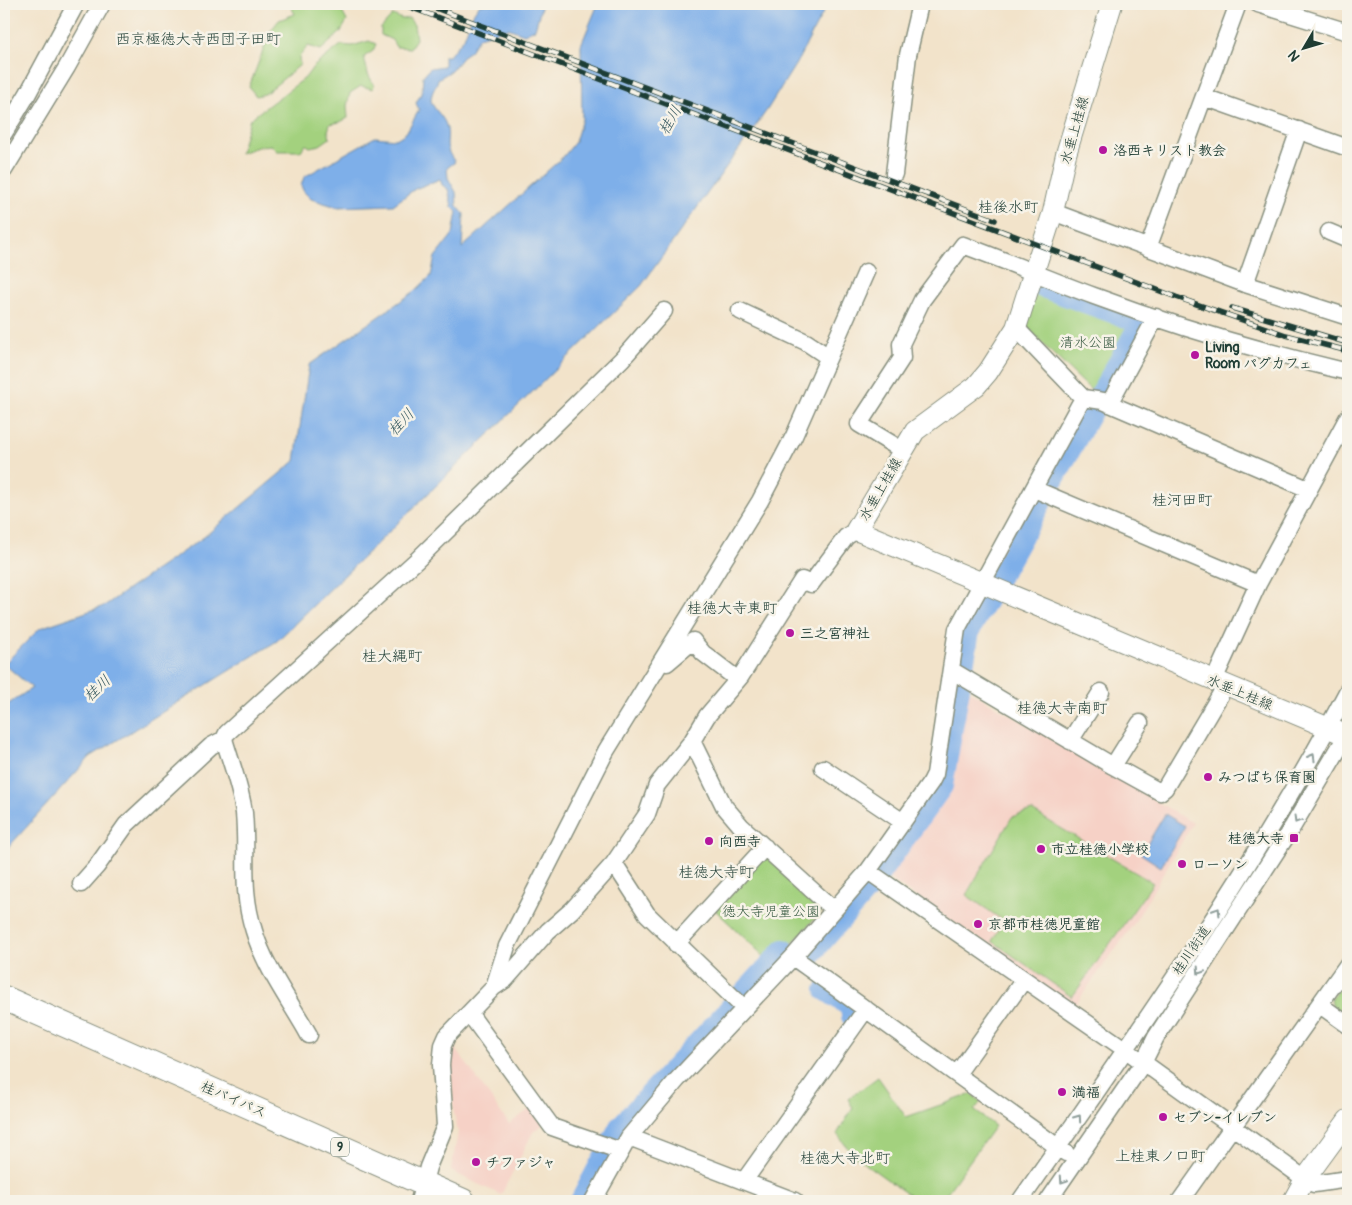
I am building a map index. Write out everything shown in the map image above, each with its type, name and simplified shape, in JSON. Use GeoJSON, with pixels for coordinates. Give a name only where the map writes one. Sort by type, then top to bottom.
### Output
{"type":"FeatureCollection","features":[{"type":"Feature","properties":{"kind":"highway","name":"桂バイパス"},"geometry":{"type":"LineString","coordinates":[[4,998],[218,1092],[422,1192],[463,1201]]}},
{"type":"Feature","properties":{"kind":"main road","name":"水垂上桂線"},"geometry":{"type":"LineString","coordinates":[[1112,4],[1066,154],[1053,212],[1016,328],[988,372],[976,386],[916,431],[902,450],[856,530],[1343,733]]}},
{"type":"Feature","properties":{"kind":"main road"},"geometry":{"type":"LineString","coordinates":[[1293,1201],[1310,1181],[1348,1120]]}},
{"type":"Feature","properties":{"kind":"street"},"geometry":{"type":"LineString","coordinates":[[4,133],[23,103],[76,4]]}},
{"type":"Feature","properties":{"kind":"street"},"geometry":{"type":"LineString","coordinates":[[4,170],[67,67],[102,4]]}},
{"type":"Feature","properties":{"kind":"street"},"geometry":{"type":"LineString","coordinates":[[894,174],[908,55],[920,4]]}},
{"type":"Feature","properties":{"kind":"street"},"geometry":{"type":"LineString","coordinates":[[1148,248],[1238,4]]}},
{"type":"Feature","properties":{"kind":"street"},"geometry":{"type":"LineString","coordinates":[[1258,4],[1348,32]]}},
{"type":"Feature","properties":{"kind":"street"},"geometry":{"type":"LineString","coordinates":[[1204,97],[1348,148]]}},
{"type":"Feature","properties":{"kind":"street"},"geometry":{"type":"LineString","coordinates":[[1244,284],[1300,130]]}},
{"type":"Feature","properties":{"kind":"street"},"geometry":{"type":"LineString","coordinates":[[1053,212],[1244,284],[1348,317]]}},
{"type":"Feature","properties":{"kind":"street"},"geometry":{"type":"LineString","coordinates":[[1329,232],[1348,240]]}},
{"type":"Feature","properties":{"kind":"street"},"geometry":{"type":"LineString","coordinates":[[902,450],[860,424],[902,358],[901,344],[922,300],[963,245],[1094,296],[1156,317],[1289,358],[1348,372]]}},
{"type":"Feature","properties":{"kind":"street"},"geometry":{"type":"LineString","coordinates":[[494,987],[507,946],[606,751],[760,501],[794,436],[827,356],[839,336],[866,272]]}},
{"type":"Feature","properties":{"kind":"street"},"geometry":{"type":"LineString","coordinates":[[81,884],[97,866],[126,825],[210,746],[224,739],[227,733],[432,546],[622,359],[664,310]]}},
{"type":"Feature","properties":{"kind":"street"},"geometry":{"type":"LineString","coordinates":[[740,311],[806,342],[827,356]]}},
{"type":"Feature","properties":{"kind":"street"},"geometry":{"type":"LineString","coordinates":[[593,1201],[617,1145],[738,1002],[793,957],[834,910],[874,875],[934,774],[957,673],[957,629],[990,586],[1096,401],[1156,317]]}},
{"type":"Feature","properties":{"kind":"street"},"geometry":{"type":"LineString","coordinates":[[1016,328],[1096,401],[1308,489]]}},
{"type":"Feature","properties":{"kind":"street"},"geometry":{"type":"LineString","coordinates":[[957,673],[1070,741],[1160,792],[1165,788],[1220,683],[1258,584],[1348,417]]}},
{"type":"Feature","properties":{"kind":"street"},"geometry":{"type":"LineString","coordinates":[[1042,493],[1258,584]]}},
{"type":"Feature","properties":{"kind":"street"},"geometry":{"type":"LineString","coordinates":[[422,1192],[440,1135],[445,1126],[441,1065],[443,1045],[447,1036],[494,987],[506,979],[548,931],[572,910],[614,863],[648,814],[657,785],[692,741],[707,716],[737,679],[802,580],[811,584],[846,537],[856,530]]}},
{"type":"Feature","properties":{"kind":"street"},"geometry":{"type":"LineString","coordinates":[[659,666],[667,663],[693,641],[703,653],[737,679]]}},
{"type":"Feature","properties":{"kind":"street","name":"桂川街道"},"geometry":{"type":"LineString","coordinates":[[1048,1201],[1143,1062],[1156,1037],[1288,834],[1343,733],[1348,690]]}},
{"type":"Feature","properties":{"kind":"street"},"geometry":{"type":"LineString","coordinates":[[1070,741],[1101,692]]}},
{"type":"Feature","properties":{"kind":"street"},"geometry":{"type":"LineString","coordinates":[[1113,766],[1140,723]]}},
{"type":"Feature","properties":{"kind":"street","name":"桂川街道"},"geometry":{"type":"LineString","coordinates":[[1020,1201],[1126,1050],[1264,837],[1343,733]]}},
{"type":"Feature","properties":{"kind":"street"},"geometry":{"type":"LineString","coordinates":[[224,739],[238,785],[244,813],[246,899],[253,929],[264,960],[276,977],[309,1035]]}},
{"type":"Feature","properties":{"kind":"street"},"geometry":{"type":"LineString","coordinates":[[692,741],[724,806],[741,826],[834,910]]}},
{"type":"Feature","properties":{"kind":"street"},"geometry":{"type":"LineString","coordinates":[[824,768],[904,822]]}},
{"type":"Feature","properties":{"kind":"street"},"geometry":{"type":"LineString","coordinates":[[676,944],[765,847]]}},
{"type":"Feature","properties":{"kind":"street"},"geometry":{"type":"LineString","coordinates":[[614,863],[647,914],[738,1002]]}},
{"type":"Feature","properties":{"kind":"street"},"geometry":{"type":"LineString","coordinates":[[874,875],[1023,981],[1126,1050],[1310,1181],[1348,1179]]}},
{"type":"Feature","properties":{"kind":"street"},"geometry":{"type":"LineString","coordinates":[[793,957],[1076,1160]]}},
{"type":"Feature","properties":{"kind":"street"},"geometry":{"type":"LineString","coordinates":[[1180,1201],[1348,964]]}},
{"type":"Feature","properties":{"kind":"street"},"geometry":{"type":"LineString","coordinates":[[957,1074],[1023,981]]}},
{"type":"Feature","properties":{"kind":"street"},"geometry":{"type":"LineString","coordinates":[[1320,1005],[1348,1025]]}},
{"type":"Feature","properties":{"kind":"street"},"geometry":{"type":"LineString","coordinates":[[744,1181],[866,1009]]}},
{"type":"Feature","properties":{"kind":"street"},"geometry":{"type":"LineString","coordinates":[[469,1013],[552,1127],[744,1181],[766,1196],[795,1201]]}},
{"type":"Feature","properties":{"kind":"shaded area","name":"市立桂徳小学校"},"geometry":{"type":"Polygon","coordinates":[[[963,687],[1193,823],[1133,925],[1074,1006],[886,876],[947,787],[963,687]]]}},
{"type":"Feature","properties":{"kind":"shaded area"},"geometry":{"type":"Polygon","coordinates":[[[454,1046],[509,1124],[533,1107],[544,1124],[533,1132],[501,1195],[451,1171],[458,1132],[454,1113],[450,1062],[454,1046]]]}},
{"type":"Feature","properties":{"kind":"green space"},"geometry":{"type":"Polygon","coordinates":[[[289,4],[330,4],[340,8],[347,21],[340,33],[321,50],[308,46],[299,57],[300,65],[265,94],[256,96],[249,87],[271,30],[279,20],[295,14],[289,4]]]}},
{"type":"Feature","properties":{"kind":"green space"},"geometry":{"type":"Polygon","coordinates":[[[393,15],[402,19],[409,18],[414,25],[416,39],[410,48],[396,47],[392,40],[381,35],[381,28],[393,15]]]}},
{"type":"Feature","properties":{"kind":"green space"},"geometry":{"type":"Polygon","coordinates":[[[369,41],[376,44],[373,51],[364,57],[368,74],[374,85],[373,89],[361,86],[350,93],[347,106],[348,118],[330,124],[328,131],[330,138],[320,145],[310,147],[305,144],[301,151],[277,151],[271,145],[261,146],[240,153],[250,119],[305,78],[313,67],[341,45],[352,46],[369,41]]]}},
{"type":"Feature","properties":{"kind":"green space","name":"清水公園"},"geometry":{"type":"Polygon","coordinates":[[[1036,289],[1134,325],[1098,392],[1093,392],[1029,331],[1026,319],[1036,289]]]}},
{"type":"Feature","properties":{"kind":"green space"},"geometry":{"type":"Polygon","coordinates":[[[1032,811],[1153,883],[1072,997],[992,941],[1004,921],[966,895],[1012,817],[1032,811]]]}},
{"type":"Feature","properties":{"kind":"green space","name":"徳大寺児童公園"},"geometry":{"type":"Polygon","coordinates":[[[770,858],[819,905],[820,913],[789,947],[782,947],[769,961],[714,909],[761,859],[770,858]]]}},
{"type":"Feature","properties":{"kind":"green space"},"geometry":{"type":"Polygon","coordinates":[[[1348,974],[1348,1018],[1333,1008],[1331,999],[1348,974]]]}},
{"type":"Feature","properties":{"kind":"green space"},"geometry":{"type":"Polygon","coordinates":[[[878,1077],[906,1117],[972,1094],[981,1102],[974,1110],[995,1126],[941,1201],[917,1201],[853,1155],[837,1134],[853,1108],[848,1099],[878,1077]]]}},
{"type":"Feature","properties":{"kind":"water","name":"桂川"},"geometry":{"type":"Polygon","coordinates":[[[480,4],[542,4],[535,29],[524,34],[508,28],[479,37],[470,51],[464,55],[451,71],[438,79],[431,98],[432,105],[446,125],[448,135],[447,147],[455,162],[447,168],[448,178],[456,192],[457,206],[464,214],[462,248],[564,156],[575,142],[582,119],[581,45],[598,4],[827,5],[797,62],[767,110],[641,286],[277,641],[90,757],[4,852],[4,707],[32,688],[4,664],[40,628],[104,606],[204,537],[295,461],[309,365],[415,291],[431,276],[435,257],[453,234],[457,212],[452,207],[448,189],[442,185],[440,179],[415,189],[393,205],[337,207],[311,199],[301,186],[304,177],[375,137],[396,139],[406,133],[419,110],[416,103],[422,92],[423,76],[430,68],[444,66],[444,56],[449,56],[464,38],[473,14],[480,4]]]}},
{"type":"Feature","properties":{"kind":"water"},"geometry":{"type":"Polygon","coordinates":[[[1165,814],[1185,826],[1161,867],[1141,854],[1165,814]]]}},
{"type":"Feature","properties":{"kind":"waterway"},"geometry":{"type":"LineString","coordinates":[[809,962],[809,956],[871,885],[942,786],[969,631],[1139,326],[1137,321],[1040,286]]}},
{"type":"Feature","properties":{"kind":"waterway"},"geometry":{"type":"LineString","coordinates":[[581,1201],[620,1127],[784,950]]}},
{"type":"Feature","properties":{"kind":"waterway"},"geometry":{"type":"LineString","coordinates":[[826,990],[851,1007],[852,1016]]}},
{"type":"Feature","properties":{"kind":"railway"},"geometry":{"type":"LineString","coordinates":[[402,4],[1176,297],[1286,335],[1348,351]]}},
{"type":"Feature","properties":{"kind":"railway"},"geometry":{"type":"LineString","coordinates":[[425,4],[995,220]]}},
{"type":"Feature","properties":{"kind":"railway"},"geometry":{"type":"LineString","coordinates":[[1232,308],[1348,343]]}},
{"type":"Feature","properties":{"kind":"place","name":"洛西キリスト教会"},"geometry":{"type":"Point","coordinates":[1103,150]}},
{"type":"Feature","properties":{"kind":"place","name":"Living Room パグカフェ"},"geometry":{"type":"Point","coordinates":[1195,355]}},
{"type":"Feature","properties":{"kind":"place","name":"三之宮神社"},"geometry":{"type":"Point","coordinates":[790,633]}},
{"type":"Feature","properties":{"kind":"place","name":"みつばち保育園"},"geometry":{"type":"Point","coordinates":[1208,777]}},
{"type":"Feature","properties":{"kind":"place","name":"桂徳大寺"},"geometry":{"type":"Point","coordinates":[1294,838]}},
{"type":"Feature","properties":{"kind":"place","name":"向西寺"},"geometry":{"type":"Point","coordinates":[709,841]}},
{"type":"Feature","properties":{"kind":"place","name":"市立桂徳小学校"},"geometry":{"type":"Point","coordinates":[1041,849]}},
{"type":"Feature","properties":{"kind":"place","name":"ローソン"},"geometry":{"type":"Point","coordinates":[1182,864]}},
{"type":"Feature","properties":{"kind":"place","name":"京都市桂徳児童館"},"geometry":{"type":"Point","coordinates":[978,924]}},
{"type":"Feature","properties":{"kind":"place","name":"満福"},"geometry":{"type":"Point","coordinates":[1062,1092]}},
{"type":"Feature","properties":{"kind":"place","name":"セブン-イレブン"},"geometry":{"type":"Point","coordinates":[1163,1117]}},
{"type":"Feature","properties":{"kind":"place","name":"チファジャ"},"geometry":{"type":"Point","coordinates":[476,1162]}},
{"type":"Feature","properties":{"kind":"district","name":"西京極徳大寺西団子田町"},"geometry":{"type":"Point","coordinates":[198,39]}},
{"type":"Feature","properties":{"kind":"district","name":"桂後水町"},"geometry":{"type":"Point","coordinates":[1008,207]}},
{"type":"Feature","properties":{"kind":"district","name":"桂河田町"},"geometry":{"type":"Point","coordinates":[1182,500]}},
{"type":"Feature","properties":{"kind":"district","name":"桂徳大寺東町"},"geometry":{"type":"Point","coordinates":[732,608]}},
{"type":"Feature","properties":{"kind":"district","name":"桂大縄町"},"geometry":{"type":"Point","coordinates":[392,656]}},
{"type":"Feature","properties":{"kind":"district","name":"桂徳大寺南町"},"geometry":{"type":"Point","coordinates":[1062,708]}},
{"type":"Feature","properties":{"kind":"district","name":"桂徳大寺町"},"geometry":{"type":"Point","coordinates":[716,872]}},
{"type":"Feature","properties":{"kind":"district","name":"上桂東ノ口町"},"geometry":{"type":"Point","coordinates":[1160,1156]}},
{"type":"Feature","properties":{"kind":"district","name":"桂徳大寺北町"},"geometry":{"type":"Point","coordinates":[845,1158]}}]}
